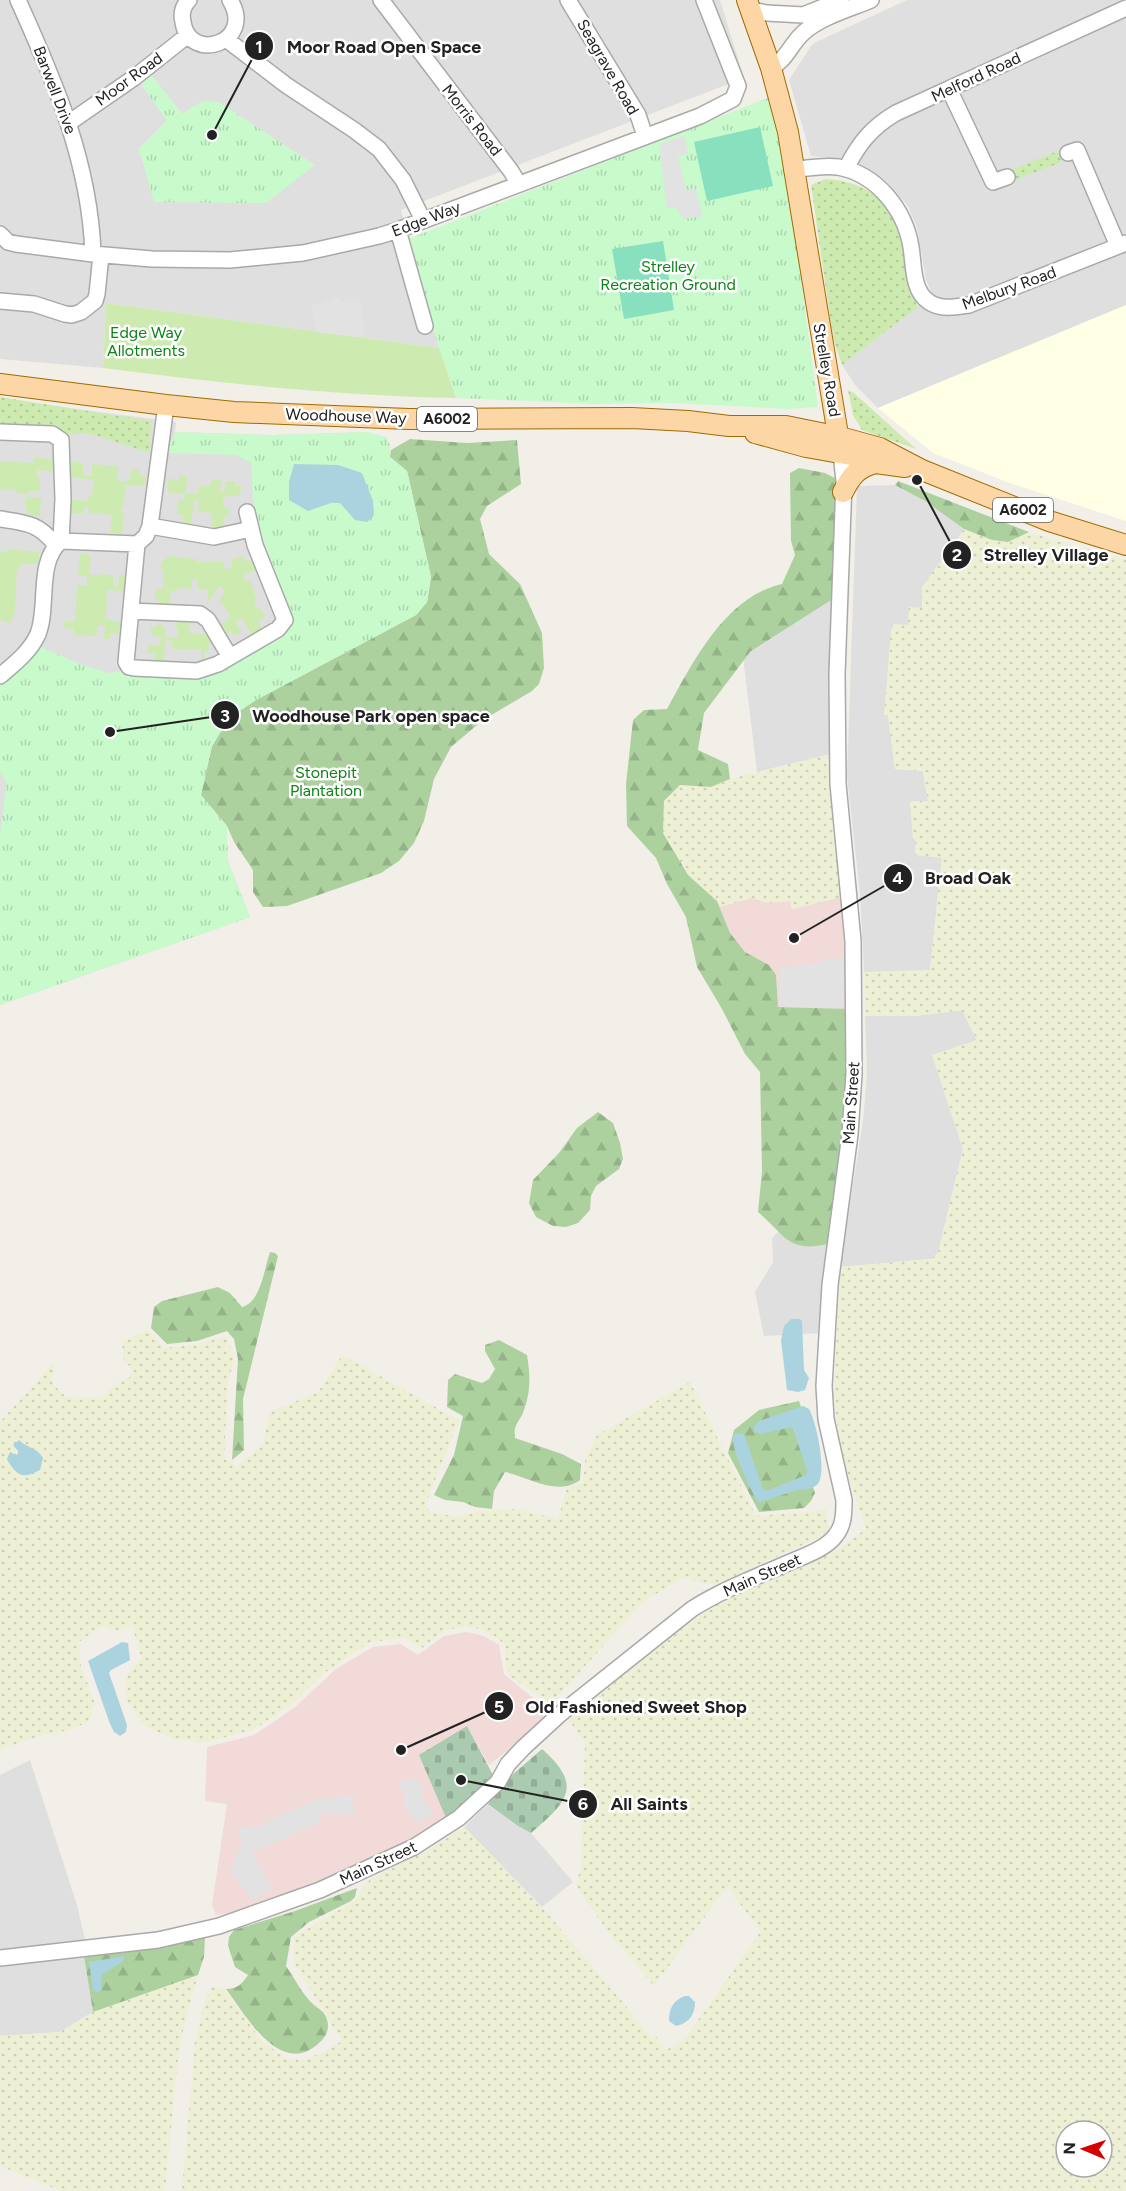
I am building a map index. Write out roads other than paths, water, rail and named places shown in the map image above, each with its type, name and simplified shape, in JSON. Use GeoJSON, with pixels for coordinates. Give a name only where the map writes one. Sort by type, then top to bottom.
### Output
{"type":"FeatureCollection","features":[{"type":"Feature","properties":{"kind":"main road","name":"Strelley Road"},"geometry":{"type":"LineString","coordinates":[[749,5],[771,68],[788,132],[792,170],[840,445]]}},
{"type":"Feature","properties":{"kind":"main road","name":"Woodhouse Way"},"geometry":{"type":"LineString","coordinates":[[0,384],[234,412],[409,419],[632,418],[729,426],[786,426],[840,445]]}},
{"type":"Feature","properties":{"kind":"main road","name":"A6002"},"geometry":{"type":"LineString","coordinates":[[786,426],[821,417],[833,402]]}},
{"type":"Feature","properties":{"kind":"main road","name":"Woodhouse Way"},"geometry":{"type":"LineString","coordinates":[[729,426],[806,447],[840,445]]}},
{"type":"Feature","properties":{"kind":"main road","name":"A6002"},"geometry":{"type":"LineString","coordinates":[[840,445],[876,463],[922,470]]}},
{"type":"Feature","properties":{"kind":"main road","name":"A6002"},"geometry":{"type":"LineString","coordinates":[[840,445],[880,448],[922,470],[1049,521],[1126,546]]}},
{"type":"Feature","properties":{"kind":"main road"},"geometry":{"type":"LineString","coordinates":[[843,492],[854,473],[866,465],[876,463]]}},
{"type":"Feature","properties":{"kind":"street","name":"Barwell Drive"},"geometry":{"type":"LineString","coordinates":[[0,301],[34,304],[65,314],[81,312],[94,301],[97,294],[97,255],[84,181],[70,122],[18,0]]}},
{"type":"Feature","properties":{"kind":"street"},"geometry":{"type":"LineString","coordinates":[[189,0],[182,17],[183,27],[192,40],[206,45],[216,45],[226,39],[236,22],[235,8],[230,0]]}},
{"type":"Feature","properties":{"kind":"street","name":"Morris Road"},"geometry":{"type":"LineString","coordinates":[[381,0],[518,183]]}},
{"type":"Feature","properties":{"kind":"street","name":"Seagrave Road"},"geometry":{"type":"LineString","coordinates":[[568,0],[638,115],[645,136]]}},
{"type":"Feature","properties":{"kind":"street","name":"Edge Way"},"geometry":{"type":"LineString","coordinates":[[0,234],[8,242],[16,244],[97,255],[152,259],[230,260],[295,254],[398,230],[700,116],[733,99],[738,86],[704,0]]}},
{"type":"Feature","properties":{"kind":"street"},"geometry":{"type":"LineString","coordinates":[[749,5],[767,13],[803,15],[840,0]]}},
{"type":"Feature","properties":{"kind":"street"},"geometry":{"type":"LineString","coordinates":[[771,68],[780,63],[801,34],[813,25],[871,0]]}},
{"type":"Feature","properties":{"kind":"street","name":"Melford Road"},"geometry":{"type":"LineString","coordinates":[[846,169],[853,153],[880,122],[1126,8]]}},
{"type":"Feature","properties":{"kind":"street","name":"Moor Road"},"geometry":{"type":"LineString","coordinates":[[70,122],[135,77],[188,35]]}},
{"type":"Feature","properties":{"kind":"street"},"geometry":{"type":"LineString","coordinates":[[226,39],[285,85],[379,149],[403,180],[423,220]]}},
{"type":"Feature","properties":{"kind":"street"},"geometry":{"type":"LineString","coordinates":[[949,89],[993,182],[1007,177]]}},
{"type":"Feature","properties":{"kind":"street"},"geometry":{"type":"LineString","coordinates":[[1068,153],[1077,150],[1122,244]]}},
{"type":"Feature","properties":{"kind":"street","name":"Melbury Road"},"geometry":{"type":"LineString","coordinates":[[792,170],[836,167],[866,178],[878,187],[895,205],[909,236],[914,277],[918,290],[928,302],[939,307],[969,305],[1122,244]]}},
{"type":"Feature","properties":{"kind":"street"},"geometry":{"type":"LineString","coordinates":[[398,230],[424,326]]}},
{"type":"Feature","properties":{"kind":"street"},"geometry":{"type":"LineString","coordinates":[[0,519],[32,524],[59,543],[137,544],[146,536],[150,526],[166,405]]}},
{"type":"Feature","properties":{"kind":"street"},"geometry":{"type":"LineString","coordinates":[[0,432],[52,434],[61,440],[63,499],[59,543],[49,559],[42,620],[37,636],[19,659],[0,676]]}},
{"type":"Feature","properties":{"kind":"street","name":"Strelley Road"},"geometry":{"type":"LineString","coordinates":[[837,747],[843,492],[840,445]]}},
{"type":"Feature","properties":{"kind":"street"},"geometry":{"type":"LineString","coordinates":[[137,544],[126,662],[129,667],[197,671],[218,664],[278,629],[285,620],[255,545],[247,512]]}},
{"type":"Feature","properties":{"kind":"street"},"geometry":{"type":"LineString","coordinates":[[150,526],[214,537],[251,529]]}},
{"type":"Feature","properties":{"kind":"street"},"geometry":{"type":"LineString","coordinates":[[131,611],[200,614],[208,620],[230,657]]}},
{"type":"Feature","properties":{"kind":"street","name":"Main Street"},"geometry":{"type":"LineString","coordinates":[[0,1958],[158,1940],[219,1926],[320,1890],[414,1847],[459,1818],[498,1782],[508,1764],[559,1715],[692,1609],[810,1553],[836,1536],[843,1516],[844,1500],[826,1419],[824,1386],[830,1285],[853,1105],[855,1021],[853,941],[838,784],[837,747]]}},
{"type":"Feature","properties":{"kind":"water"},"geometry":{"type":"Polygon","coordinates":[[[294,464],[338,465],[362,473],[373,501],[374,515],[367,522],[355,520],[340,503],[331,503],[308,511],[289,500],[289,482],[294,464]]]}},
{"type":"Feature","properties":{"kind":"water"},"geometry":{"type":"Polygon","coordinates":[[[791,1319],[802,1321],[804,1370],[809,1378],[805,1390],[798,1392],[787,1390],[781,1340],[784,1326],[791,1319]]]}},
{"type":"Feature","properties":{"kind":"water"},"geometry":{"type":"Polygon","coordinates":[[[803,1406],[809,1409],[818,1435],[821,1459],[820,1479],[812,1488],[758,1502],[738,1459],[733,1435],[744,1434],[763,1489],[766,1491],[806,1475],[807,1471],[793,1427],[760,1434],[754,1431],[759,1421],[803,1406]]]}},
{"type":"Feature","properties":{"kind":"water"},"geometry":{"type":"Polygon","coordinates":[[[19,1440],[41,1455],[43,1458],[40,1470],[29,1475],[21,1475],[11,1465],[7,1459],[10,1452],[18,1454],[13,1445],[19,1440]]]}},
{"type":"Feature","properties":{"kind":"water"},"geometry":{"type":"Polygon","coordinates":[[[122,1642],[128,1643],[130,1660],[109,1673],[127,1725],[126,1732],[120,1736],[114,1732],[110,1724],[88,1661],[122,1642]]]}},
{"type":"Feature","properties":{"kind":"water"},"geometry":{"type":"Polygon","coordinates":[[[125,1956],[123,1961],[102,1975],[101,1990],[97,1992],[93,1990],[89,1962],[125,1956]]]}},
{"type":"Feature","properties":{"kind":"water"},"geometry":{"type":"Polygon","coordinates":[[[689,1996],[695,2002],[694,2011],[688,2021],[676,2026],[669,2021],[671,2009],[677,2000],[689,1996]]]}},
{"type":"Feature","properties":{"kind":"place","name":"Moor Road Open Space"},"geometry":{"type":"Point","coordinates":[212,135]}},
{"type":"Feature","properties":{"kind":"place","name":"Strelley Village"},"geometry":{"type":"Point","coordinates":[917,480]}},
{"type":"Feature","properties":{"kind":"place","name":"Woodhouse Park open space"},"geometry":{"type":"Point","coordinates":[110,732]}},
{"type":"Feature","properties":{"kind":"place","name":"Broad Oak"},"geometry":{"type":"Point","coordinates":[794,938]}},
{"type":"Feature","properties":{"kind":"place","name":"Old Fashioned Sweet Shop"},"geometry":{"type":"Point","coordinates":[401,1750]}},
{"type":"Feature","properties":{"kind":"place","name":"All Saints"},"geometry":{"type":"Point","coordinates":[461,1780]}},
{"type":"Feature","properties":{"kind":"park label","name":"Strelley Recreation Ground"},"geometry":{"type":"Point","coordinates":[668,275]}},
{"type":"Feature","properties":{"kind":"park label","name":"Edge Way Allotments"},"geometry":{"type":"Point","coordinates":[146,341]}},
{"type":"Feature","properties":{"kind":"park label","name":"Stonepit Plantation"},"geometry":{"type":"Point","coordinates":[326,781]}}]}
